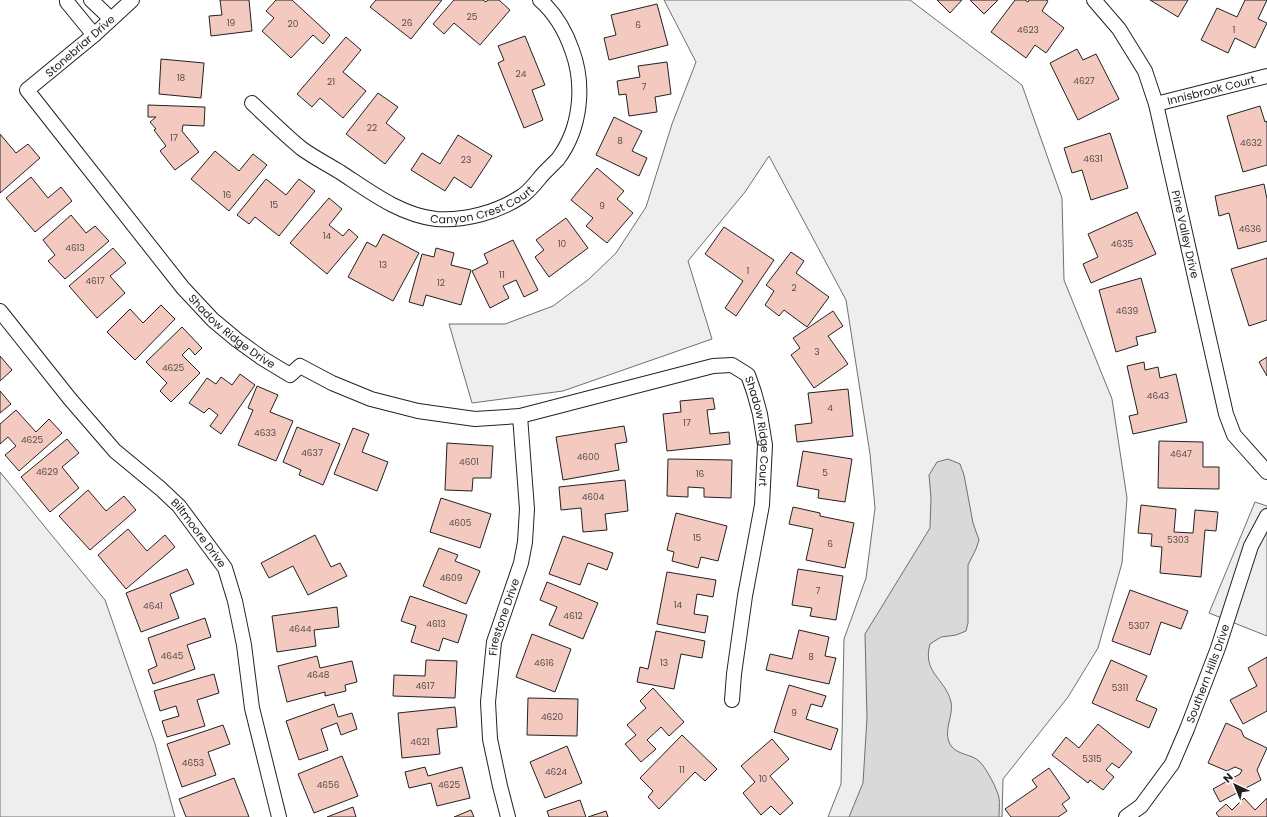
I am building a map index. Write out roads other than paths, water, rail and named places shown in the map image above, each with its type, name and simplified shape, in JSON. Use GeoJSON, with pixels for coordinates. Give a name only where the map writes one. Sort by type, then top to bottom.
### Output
{"type":"FeatureCollection","features":[{"type":"Feature","properties":{"kind":"street"},"geometry":{"type":"LineString","coordinates":[[67,0],[67,2],[94,35]]}},
{"type":"Feature","properties":{"kind":"street"},"geometry":{"type":"LineString","coordinates":[[91,0],[111,20]]}},
{"type":"Feature","properties":{"kind":"street","name":"Stonebriar Drive"},"geometry":{"type":"LineString","coordinates":[[27,90],[94,35],[132,0]]}},
{"type":"Feature","properties":{"kind":"street","name":"Canyon Crest Court"},"geometry":{"type":"LineString","coordinates":[[252,103],[302,148],[391,205],[426,217],[438,219],[465,218],[493,211],[524,196],[558,159],[568,142],[578,108],[580,92],[578,66],[560,22],[548,7],[540,0]]}},
{"type":"Feature","properties":{"kind":"street","name":"Pine Valley Drive"},"geometry":{"type":"LineString","coordinates":[[1094,0],[1119,29],[1145,71],[1156,104],[1226,414],[1234,435],[1267,472]]}},
{"type":"Feature","properties":{"kind":"street","name":"Innisbrook Court"},"geometry":{"type":"LineString","coordinates":[[1156,104],[1267,76]]}},
{"type":"Feature","properties":{"kind":"street","name":"Shadow Ridge Drive"},"geometry":{"type":"LineString","coordinates":[[27,90],[183,288],[213,320],[262,358],[290,376],[300,366],[332,383],[371,399],[418,411],[475,419],[520,416]]}},
{"type":"Feature","properties":{"kind":"street","name":"Biltmoore Drive"},"geometry":{"type":"LineString","coordinates":[[0,311],[70,399],[115,451],[179,506],[225,568],[244,645],[252,708],[279,817]]}},
{"type":"Feature","properties":{"kind":"street","name":"Shadow Ridge Court"},"geometry":{"type":"LineString","coordinates":[[520,416],[713,366],[732,365],[748,375],[760,414],[765,452],[762,505],[745,596],[734,674],[732,700]]}},
{"type":"Feature","properties":{"kind":"street","name":"Firestone Drive"},"geometry":{"type":"LineString","coordinates":[[508,817],[490,739],[488,702],[494,642],[521,563],[525,542],[527,509],[520,416]]}},
{"type":"Feature","properties":{"kind":"street","name":"Southern Hills Drive"},"geometry":{"type":"LineString","coordinates":[[1126,817],[1142,806],[1172,764],[1188,729],[1218,648],[1251,546],[1267,516]]}}]}
